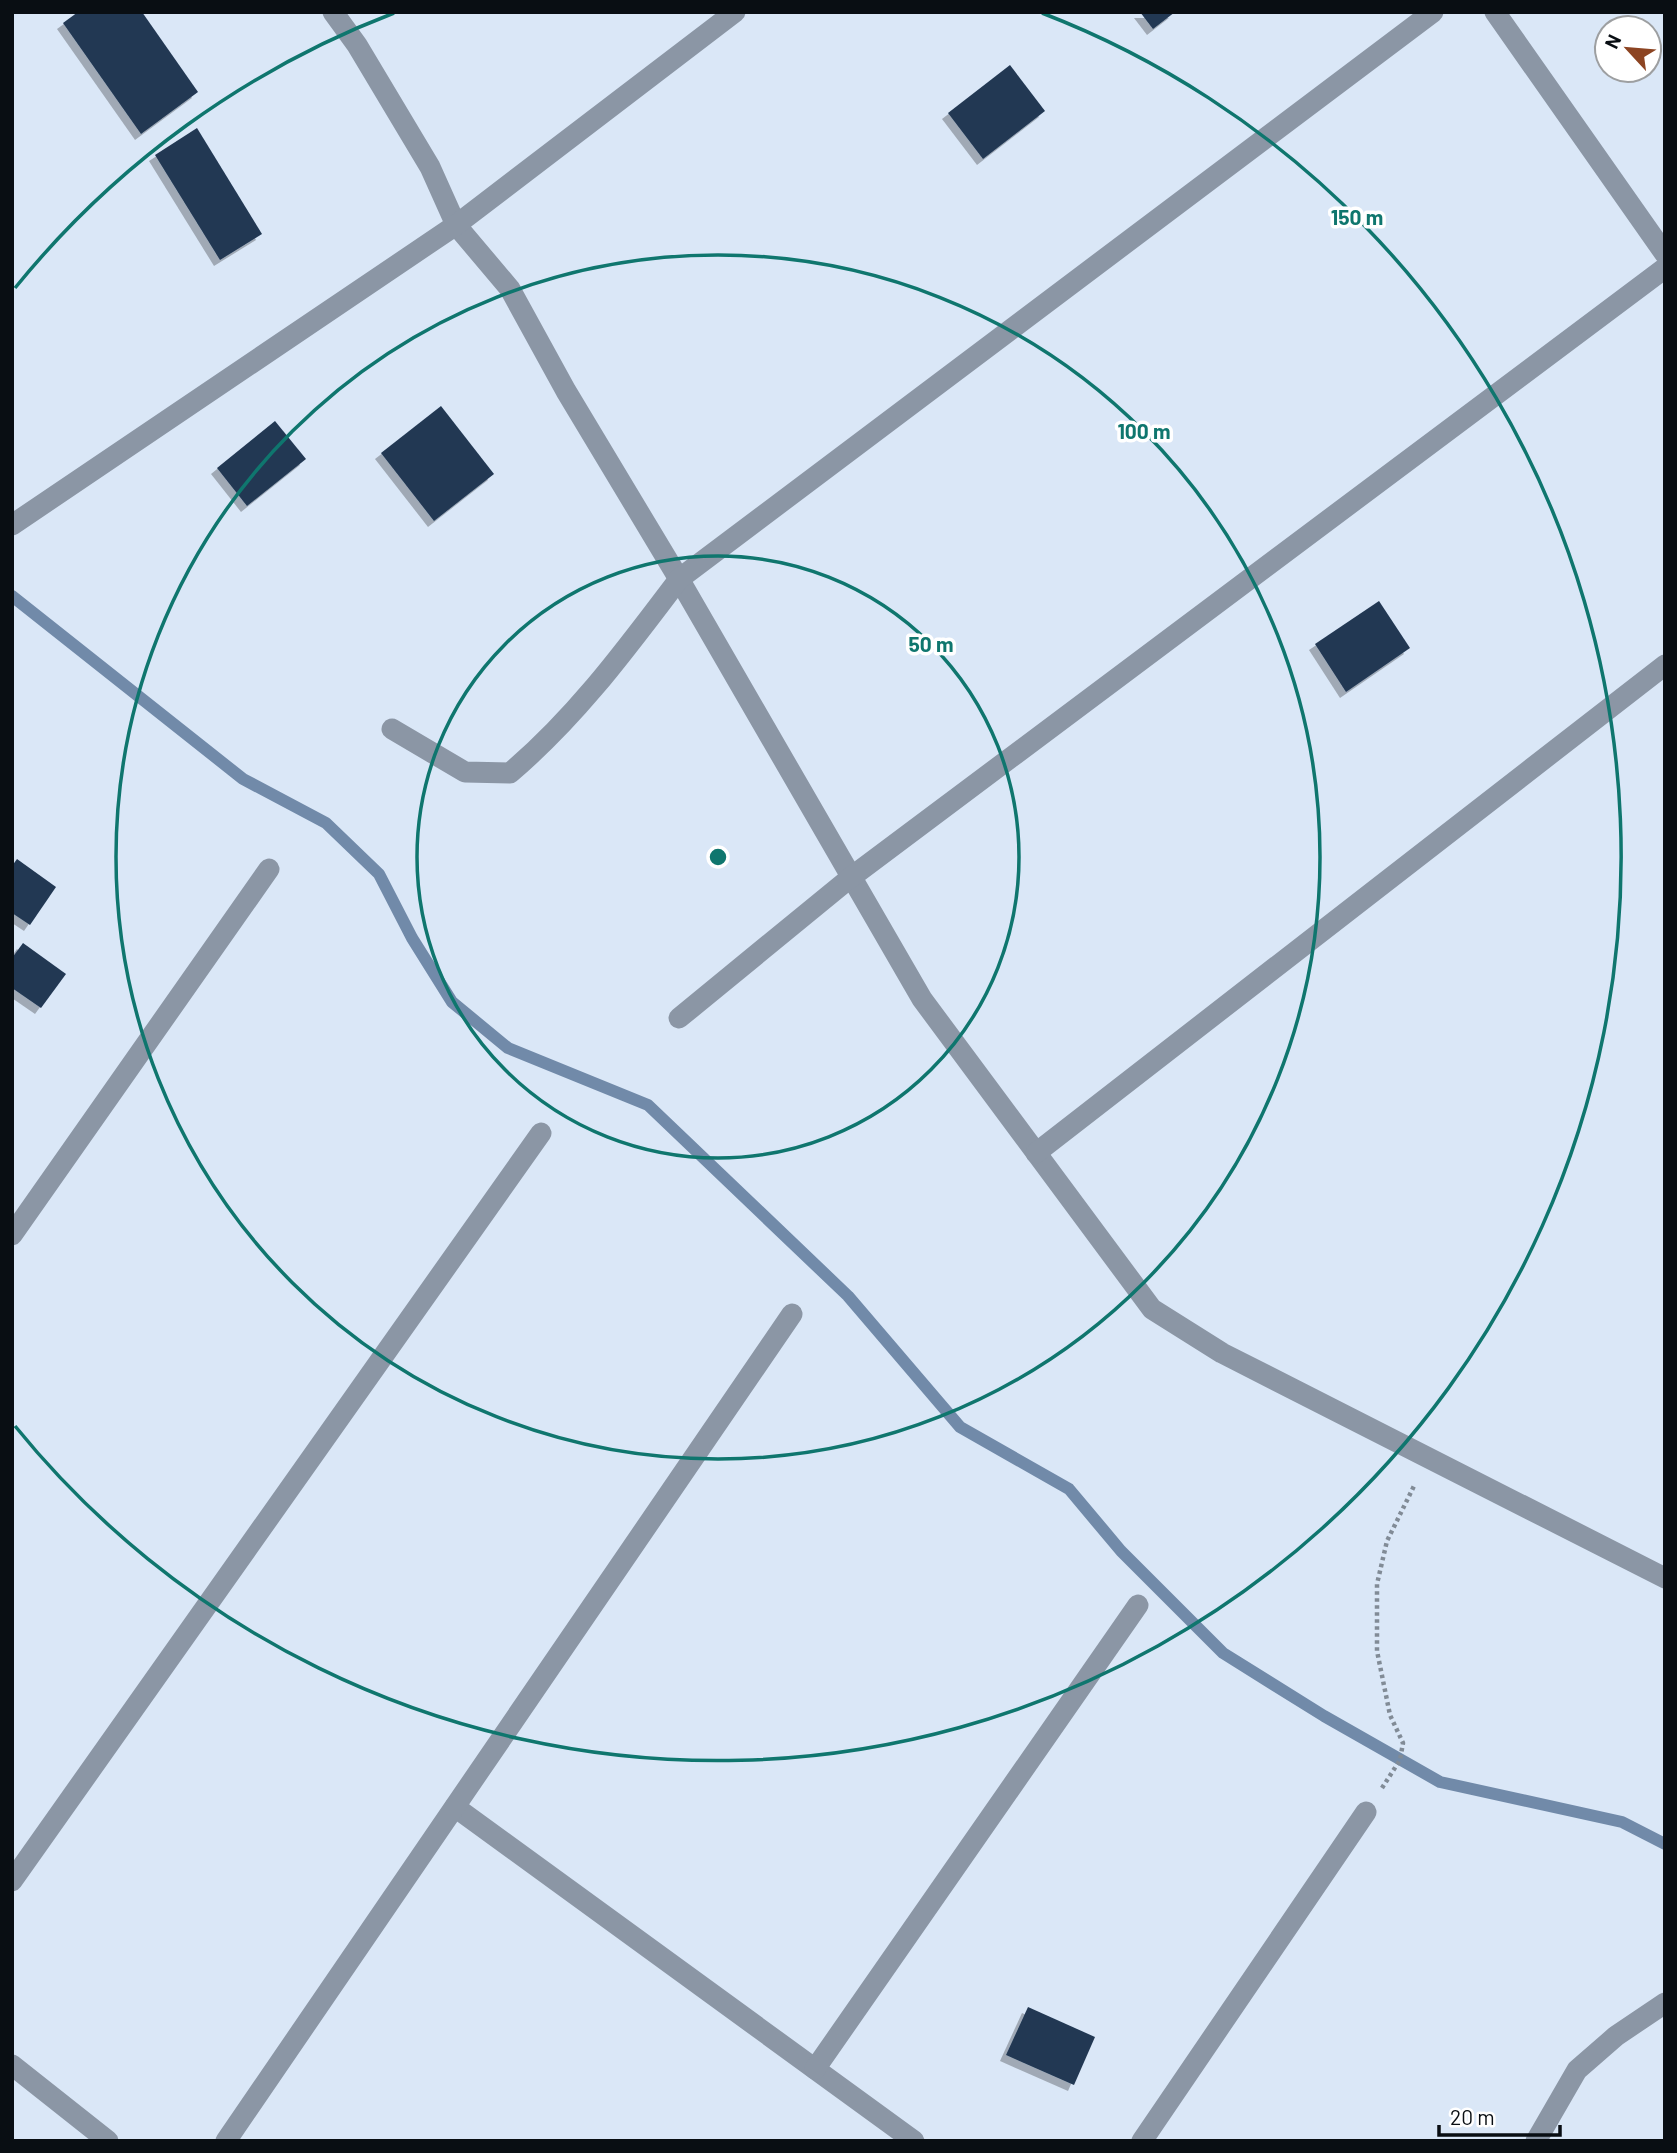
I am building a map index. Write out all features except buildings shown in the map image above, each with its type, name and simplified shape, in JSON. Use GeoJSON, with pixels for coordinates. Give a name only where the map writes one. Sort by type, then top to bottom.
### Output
{"type":"FeatureCollection","features":[{"type":"Feature","properties":{"kind":"street"},"geometry":{"type":"LineString","coordinates":[[333,12],[357,45],[430,167],[456,225],[510,289],[566,391],[679,579],[922,999],[1152,1309],[1222,1353],[1665,1578]]}},
{"type":"Feature","properties":{"kind":"street"},"geometry":{"type":"LineString","coordinates":[[12,525],[456,225],[735,12]]}},
{"type":"Feature","properties":{"kind":"street"},"geometry":{"type":"LineString","coordinates":[[392,729],[465,772],[510,773],[544,744],[597,687],[679,579],[1433,12]]}},
{"type":"Feature","properties":{"kind":"street"},"geometry":{"type":"LineString","coordinates":[[1495,12],[1665,254]]}},
{"type":"Feature","properties":{"kind":"street"},"geometry":{"type":"LineString","coordinates":[[679,1018],[850,878],[1665,268]]}},
{"type":"Feature","properties":{"kind":"street"},"geometry":{"type":"LineString","coordinates":[[1037,1153],[1665,665]]}},
{"type":"Feature","properties":{"kind":"street"},"geometry":{"type":"LineString","coordinates":[[12,1236],[269,869]]}},
{"type":"Feature","properties":{"kind":"street"},"geometry":{"type":"LineString","coordinates":[[12,1881],[541,1133]]}},
{"type":"Feature","properties":{"kind":"street"},"geometry":{"type":"LineString","coordinates":[[226,2141],[792,1314]]}},
{"type":"Feature","properties":{"kind":"street"},"geometry":{"type":"LineString","coordinates":[[816,2069],[1138,1605]]}},
{"type":"Feature","properties":{"kind":"street"},"geometry":{"type":"LineString","coordinates":[[455,1807],[914,2141]]}},
{"type":"Feature","properties":{"kind":"street"},"geometry":{"type":"LineString","coordinates":[[1142,2141],[1366,1812]]}},
{"type":"Feature","properties":{"kind":"street"},"geometry":{"type":"LineString","coordinates":[[1536,2141],[1577,2070],[1616,2036],[1665,2003]]}},
{"type":"Feature","properties":{"kind":"street"},"geometry":{"type":"LineString","coordinates":[[12,2066],[108,2141]]}},
{"type":"Feature","properties":{"kind":"path"},"geometry":{"type":"LineString","coordinates":[[1366,1812],[1400,1760],[1403,1744],[1390,1715],[1377,1651],[1377,1584],[1387,1541],[1428,1457]]}},
{"type":"Feature","properties":{"kind":"waterway"},"geometry":{"type":"LineString","coordinates":[[12,596],[243,779],[326,823],[379,874],[412,938],[452,1002],[508,1048],[648,1105],[848,1296],[960,1427],[1069,1489],[1121,1551],[1223,1653],[1324,1716],[1440,1782],[1622,1822],[1665,1844]]}}]}
